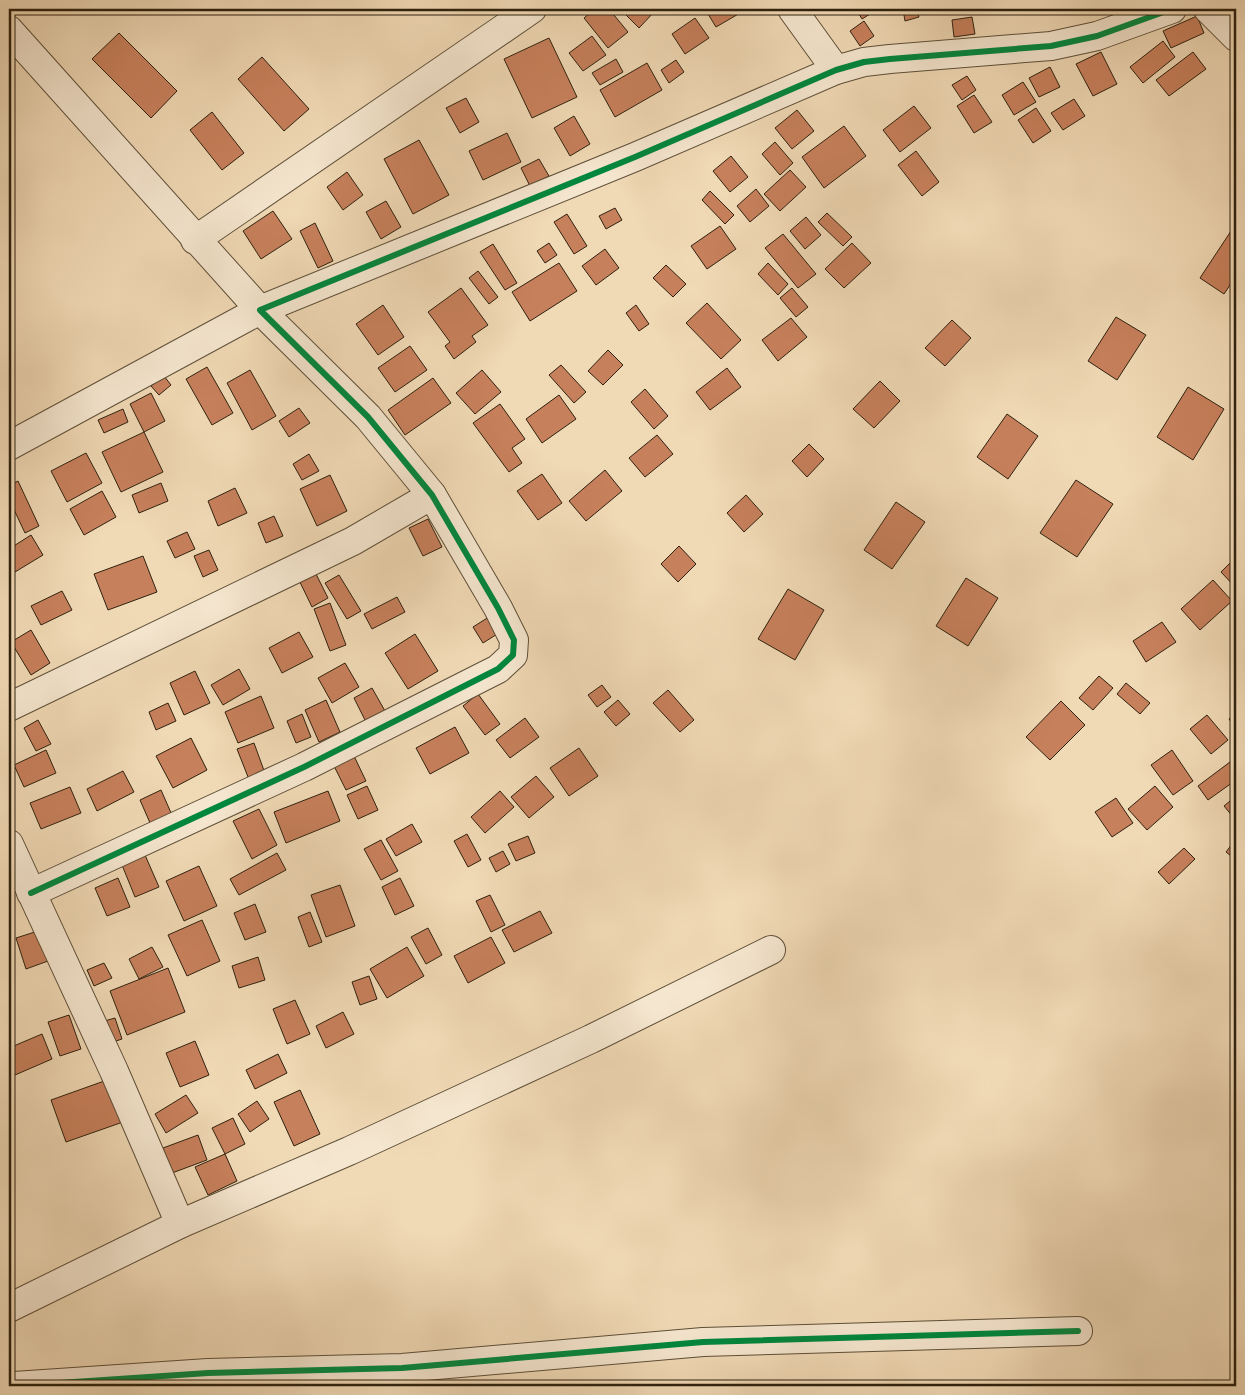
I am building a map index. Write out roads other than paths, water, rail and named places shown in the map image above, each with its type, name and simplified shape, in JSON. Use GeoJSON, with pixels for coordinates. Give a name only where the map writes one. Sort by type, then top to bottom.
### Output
{"type":"FeatureCollection","features":[{"type":"Feature","properties":{"kind":"street"},"geometry":{"type":"LineString","coordinates":[[195,240],[532,9]]}},
{"type":"Feature","properties":{"kind":"street"},"geometry":{"type":"LineString","coordinates":[[792,9],[836,70]]}},
{"type":"Feature","properties":{"kind":"street"},"geometry":{"type":"LineString","coordinates":[[9,446],[260,310],[635,157],[836,70],[864,62],[890,58],[1051,46],[1097,36],[1172,9]]}},
{"type":"Feature","properties":{"kind":"street"},"geometry":{"type":"LineString","coordinates":[[1208,9],[1236,37]]}},
{"type":"Feature","properties":{"kind":"street"},"geometry":{"type":"LineString","coordinates":[[9,30],[195,240],[260,310],[368,417],[432,495],[498,608],[514,640],[513,655],[498,668],[304,767],[31,893]]}},
{"type":"Feature","properties":{"kind":"street"},"geometry":{"type":"LineString","coordinates":[[9,708],[353,541],[432,495]]}},
{"type":"Feature","properties":{"kind":"street"},"geometry":{"type":"LineString","coordinates":[[9,844],[114,1071],[180,1224]]}},
{"type":"Feature","properties":{"kind":"street"},"geometry":{"type":"LineString","coordinates":[[9,1308],[180,1224],[349,1151],[555,1055],[771,950]]}},
{"type":"Feature","properties":{"kind":"street"},"geometry":{"type":"LineString","coordinates":[[14,1386],[208,1373],[402,1368],[703,1342],[1078,1331]]}}]}
